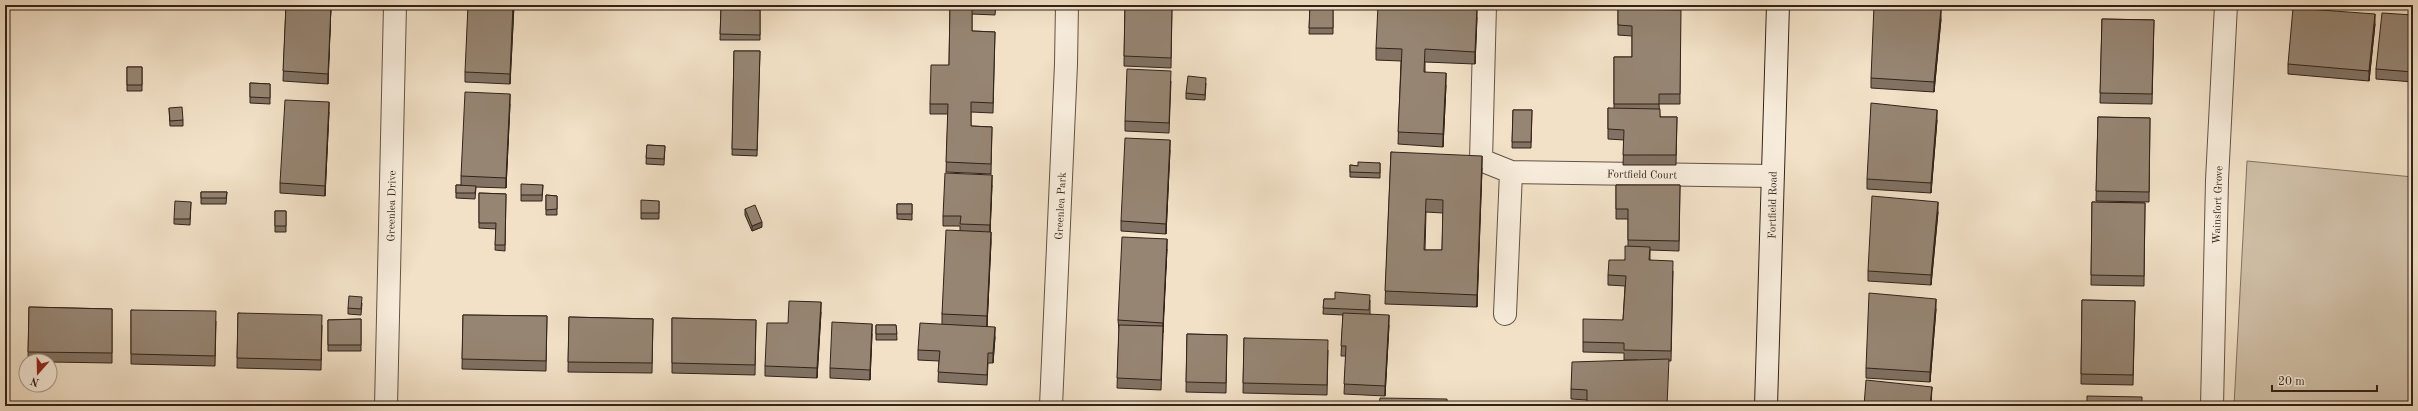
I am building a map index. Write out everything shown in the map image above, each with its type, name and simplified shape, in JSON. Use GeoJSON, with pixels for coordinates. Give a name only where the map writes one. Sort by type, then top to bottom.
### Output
{"type":"FeatureCollection","features":[{"type":"Feature","properties":{"kind":"street","name":"Greenlea Drive"},"geometry":{"type":"LineString","coordinates":[[386,406],[395,5]]}},
{"type":"Feature","properties":{"kind":"street","name":"Greenlea Park"},"geometry":{"type":"LineString","coordinates":[[1051,406],[1066,72],[1067,5]]}},
{"type":"Feature","properties":{"kind":"street","name":"Fortfield Court"},"geometry":{"type":"LineString","coordinates":[[1485,5],[1481,160],[1511,172],[1772,176]]}},
{"type":"Feature","properties":{"kind":"street","name":"Fortfield Road"},"geometry":{"type":"LineString","coordinates":[[1766,406],[1778,5]]}},
{"type":"Feature","properties":{"kind":"street","name":"Wainsfort Grove"},"geometry":{"type":"LineString","coordinates":[[2212,406],[2217,180],[2226,5]]}},
{"type":"Feature","properties":{"kind":"street"},"geometry":{"type":"LineString","coordinates":[[1505,314],[1511,172]]}},
{"type":"Feature","properties":{"kind":"shaded area"},"geometry":{"type":"Polygon","coordinates":[[[2247,161],[2413,177],[2413,406],[2234,406],[2247,161]]]}},
{"type":"Feature","properties":{"kind":"building"},"geometry":{"type":"Polygon","coordinates":[[[286,5],[331,5],[328,74],[283,71],[286,5]]]}},
{"type":"Feature","properties":{"kind":"building"},"geometry":{"type":"Polygon","coordinates":[[[468,5],[513,5],[510,74],[465,72],[468,5]]]}},
{"type":"Feature","properties":{"kind":"building"},"geometry":{"type":"Polygon","coordinates":[[[950,5],[972,5],[972,31],[995,32],[993,103],[971,102],[971,126],[992,127],[991,164],[946,162],[948,104],[930,104],[931,65],[949,65],[950,5]]]}},
{"type":"Feature","properties":{"kind":"building"},"geometry":{"type":"Polygon","coordinates":[[[1125,5],[1172,5],[1171,58],[1124,56],[1125,5]]]}},
{"type":"Feature","properties":{"kind":"building"},"geometry":{"type":"Polygon","coordinates":[[[1310,5],[1333,5],[1333,28],[1309,28],[1310,5]]]}},
{"type":"Feature","properties":{"kind":"building"},"geometry":{"type":"Polygon","coordinates":[[[1378,5],[1477,5],[1475,52],[1425,49],[1424,72],[1446,73],[1443,134],[1398,132],[1402,49],[1376,48],[1378,5]]]}},
{"type":"Feature","properties":{"kind":"building"},"geometry":{"type":"Polygon","coordinates":[[[1650,5],[1680,5],[1680,6],[1650,5]]]}},
{"type":"Feature","properties":{"kind":"building"},"geometry":{"type":"Polygon","coordinates":[[[1874,5],[1904,5],[1941,9],[1934,82],[1871,78],[1874,5]]]}},
{"type":"Feature","properties":{"kind":"building"},"geometry":{"type":"Polygon","coordinates":[[[2293,8],[2375,14],[2369,71],[2288,64],[2293,8]]]}},
{"type":"Feature","properties":{"kind":"building"},"geometry":{"type":"Polygon","coordinates":[[[721,9],[760,10],[760,35],[720,34],[721,9]]]}},
{"type":"Feature","properties":{"kind":"building"},"geometry":{"type":"Polygon","coordinates":[[[1618,9],[1681,10],[1680,94],[1659,94],[1659,104],[1614,104],[1614,57],[1632,57],[1632,26],[1618,25],[1618,9]]]}},
{"type":"Feature","properties":{"kind":"building"},"geometry":{"type":"Polygon","coordinates":[[[2382,13],[2413,15],[2413,72],[2376,69],[2382,13]]]}},
{"type":"Feature","properties":{"kind":"building"},"geometry":{"type":"Polygon","coordinates":[[[2102,19],[2154,20],[2152,94],[2100,93],[2102,19]]]}},
{"type":"Feature","properties":{"kind":"building"},"geometry":{"type":"Polygon","coordinates":[[[734,51],[760,51],[757,150],[732,149],[734,51]]]}},
{"type":"Feature","properties":{"kind":"building"},"geometry":{"type":"Polygon","coordinates":[[[127,67],[142,67],[142,85],[127,85],[127,67]]]}},
{"type":"Feature","properties":{"kind":"building"},"geometry":{"type":"Polygon","coordinates":[[[1127,69],[1171,71],[1169,123],[1125,121],[1127,69]]]}},
{"type":"Feature","properties":{"kind":"building"},"geometry":{"type":"Polygon","coordinates":[[[1188,76],[1206,78],[1205,95],[1186,93],[1188,76]]]}},
{"type":"Feature","properties":{"kind":"building"},"geometry":{"type":"Polygon","coordinates":[[[250,83],[270,84],[270,98],[250,97],[250,83]]]}},
{"type":"Feature","properties":{"kind":"building"},"geometry":{"type":"Polygon","coordinates":[[[465,92],[510,94],[506,178],[461,176],[465,92]]]}},
{"type":"Feature","properties":{"kind":"building"},"geometry":{"type":"Polygon","coordinates":[[[285,100],[329,102],[325,186],[280,183],[285,100]]]}},
{"type":"Feature","properties":{"kind":"building"},"geometry":{"type":"Polygon","coordinates":[[[1871,103],[1937,110],[1931,183],[1867,179],[1871,103]]]}},
{"type":"Feature","properties":{"kind":"building"},"geometry":{"type":"Polygon","coordinates":[[[182,107],[183,120],[170,121],[169,108],[182,107]]]}},
{"type":"Feature","properties":{"kind":"building"},"geometry":{"type":"Polygon","coordinates":[[[1608,108],[1660,109],[1660,117],[1677,117],[1676,155],[1623,155],[1624,130],[1608,129],[1608,108]]]}},
{"type":"Feature","properties":{"kind":"building"},"geometry":{"type":"Polygon","coordinates":[[[1513,110],[1532,110],[1531,142],[1512,142],[1513,110]]]}},
{"type":"Feature","properties":{"kind":"building"},"geometry":{"type":"Polygon","coordinates":[[[2098,117],[2150,118],[2149,192],[2096,191],[2098,117]]]}},
{"type":"Feature","properties":{"kind":"building"},"geometry":{"type":"Polygon","coordinates":[[[1125,138],[1170,140],[1166,224],[1121,221],[1125,138]]]}},
{"type":"Feature","properties":{"kind":"building"},"geometry":{"type":"Polygon","coordinates":[[[647,145],[665,146],[664,159],[646,158],[647,145]]]}},
{"type":"Feature","properties":{"kind":"building"},"geometry":{"type":"Polygon","coordinates":[[[1391,152],[1482,156],[1477,295],[1385,291],[1391,152]],[[1426,199],[1424,250],[1442,250],[1443,200],[1426,199]]]}},
{"type":"Feature","properties":{"kind":"building"},"geometry":{"type":"Polygon","coordinates":[[[1358,162],[1380,163],[1380,173],[1350,172],[1350,165],[1358,166],[1358,162]]]}},
{"type":"Feature","properties":{"kind":"building"},"geometry":{"type":"Polygon","coordinates":[[[945,173],[992,175],[990,225],[960,224],[961,216],[943,216],[945,173]]]}},
{"type":"Feature","properties":{"kind":"building"},"geometry":{"type":"Polygon","coordinates":[[[521,184],[543,185],[542,195],[521,195],[521,184]]]}},
{"type":"Feature","properties":{"kind":"building"},"geometry":{"type":"Polygon","coordinates":[[[456,185],[476,186],[475,193],[456,193],[456,185]]]}},
{"type":"Feature","properties":{"kind":"building"},"geometry":{"type":"Polygon","coordinates":[[[1616,185],[1680,185],[1679,241],[1628,240],[1628,209],[1616,209],[1616,185]]]}},
{"type":"Feature","properties":{"kind":"building"},"geometry":{"type":"Polygon","coordinates":[[[201,192],[227,192],[226,198],[201,198],[201,192]]]}},
{"type":"Feature","properties":{"kind":"building"},"geometry":{"type":"Polygon","coordinates":[[[479,193],[506,194],[505,245],[495,245],[496,223],[479,223],[479,193]]]}},
{"type":"Feature","properties":{"kind":"building"},"geometry":{"type":"Polygon","coordinates":[[[546,195],[557,196],[557,209],[546,210],[546,195]]]}},
{"type":"Feature","properties":{"kind":"building"},"geometry":{"type":"Polygon","coordinates":[[[1872,196],[1938,202],[1931,275],[1868,271],[1872,196]]]}},
{"type":"Feature","properties":{"kind":"building"},"geometry":{"type":"Polygon","coordinates":[[[641,200],[659,201],[659,213],[641,213],[641,200]]]}},
{"type":"Feature","properties":{"kind":"building"},"geometry":{"type":"Polygon","coordinates":[[[175,201],[191,202],[190,219],[174,219],[175,201]]]}},
{"type":"Feature","properties":{"kind":"building"},"geometry":{"type":"Polygon","coordinates":[[[2092,202],[2145,203],[2144,276],[2091,275],[2092,202]]]}},
{"type":"Feature","properties":{"kind":"building"},"geometry":{"type":"Polygon","coordinates":[[[897,204],[912,204],[912,214],[897,214],[897,204]]]}},
{"type":"Feature","properties":{"kind":"building"},"geometry":{"type":"Polygon","coordinates":[[[755,205],[762,222],[752,226],[745,209],[755,205]]]}},
{"type":"Feature","properties":{"kind":"building"},"geometry":{"type":"Polygon","coordinates":[[[275,211],[286,211],[286,226],[275,226],[275,211]]]}},
{"type":"Feature","properties":{"kind":"building"},"geometry":{"type":"Polygon","coordinates":[[[946,230],[991,232],[987,316],[942,314],[946,230]]]}},
{"type":"Feature","properties":{"kind":"building"},"geometry":{"type":"Polygon","coordinates":[[[1122,237],[1167,239],[1163,323],[1118,320],[1122,237]]]}},
{"type":"Feature","properties":{"kind":"building"},"geometry":{"type":"Polygon","coordinates":[[[1625,246],[1650,247],[1649,260],[1673,261],[1671,351],[1624,350],[1624,343],[1583,342],[1583,319],[1623,320],[1626,276],[1608,275],[1609,260],[1625,260],[1625,246]]]}},
{"type":"Feature","properties":{"kind":"building"},"geometry":{"type":"Polygon","coordinates":[[[1335,292],[1370,295],[1369,310],[1323,308],[1324,299],[1335,299],[1335,292]]]}},
{"type":"Feature","properties":{"kind":"building"},"geometry":{"type":"Polygon","coordinates":[[[1869,293],[1936,299],[1930,372],[1866,368],[1869,293]]]}},
{"type":"Feature","properties":{"kind":"building"},"geometry":{"type":"Polygon","coordinates":[[[349,296],[362,297],[361,309],[348,308],[349,296]]]}},
{"type":"Feature","properties":{"kind":"building"},"geometry":{"type":"Polygon","coordinates":[[[2082,300],[2135,301],[2133,375],[2081,374],[2082,300]]]}},
{"type":"Feature","properties":{"kind":"building"},"geometry":{"type":"Polygon","coordinates":[[[789,301],[821,302],[817,368],[765,366],[767,323],[788,323],[789,301]]]}},
{"type":"Feature","properties":{"kind":"building"},"geometry":{"type":"Polygon","coordinates":[[[29,307],[112,309],[112,353],[28,352],[29,307]]]}},
{"type":"Feature","properties":{"kind":"building"},"geometry":{"type":"Polygon","coordinates":[[[131,310],[216,311],[215,356],[131,354],[131,310]]]}},
{"type":"Feature","properties":{"kind":"building"},"geometry":{"type":"Polygon","coordinates":[[[238,313],[322,315],[321,360],[237,358],[238,313]]]}},
{"type":"Feature","properties":{"kind":"building"},"geometry":{"type":"Polygon","coordinates":[[[1343,313],[1389,315],[1385,386],[1344,384],[1346,346],[1341,346],[1343,313]]]}},
{"type":"Feature","properties":{"kind":"building"},"geometry":{"type":"Polygon","coordinates":[[[463,315],[547,316],[546,361],[462,359],[463,315]]]}},
{"type":"Feature","properties":{"kind":"building"},"geometry":{"type":"Polygon","coordinates":[[[569,317],[653,319],[652,363],[568,362],[569,317]]]}},
{"type":"Feature","properties":{"kind":"building"},"geometry":{"type":"Polygon","coordinates":[[[672,318],[756,320],[755,365],[672,363],[672,318]]]}},
{"type":"Feature","properties":{"kind":"building"},"geometry":{"type":"Polygon","coordinates":[[[361,319],[361,345],[328,345],[328,320],[361,319]]]}},
{"type":"Feature","properties":{"kind":"building"},"geometry":{"type":"Polygon","coordinates":[[[832,322],[872,324],[870,370],[830,368],[832,322]]]}},
{"type":"Feature","properties":{"kind":"building"},"geometry":{"type":"Polygon","coordinates":[[[920,323],[995,327],[993,353],[988,353],[987,375],[938,372],[940,351],[918,350],[920,323]]]}},
{"type":"Feature","properties":{"kind":"building"},"geometry":{"type":"Polygon","coordinates":[[[876,325],[896,325],[897,334],[876,334],[876,325]]]}},
{"type":"Feature","properties":{"kind":"building"},"geometry":{"type":"Polygon","coordinates":[[[1119,325],[1163,326],[1161,380],[1117,378],[1119,325]]]}},
{"type":"Feature","properties":{"kind":"building"},"geometry":{"type":"Polygon","coordinates":[[[1187,334],[1227,335],[1226,383],[1186,382],[1187,334]]]}},
{"type":"Feature","properties":{"kind":"building"},"geometry":{"type":"Polygon","coordinates":[[[1244,338],[1328,340],[1327,385],[1243,383],[1244,338]]]}},
{"type":"Feature","properties":{"kind":"building"},"geometry":{"type":"Polygon","coordinates":[[[1669,359],[1667,406],[1587,406],[1587,390],[1571,389],[1572,362],[1669,359]]]}},
{"type":"Feature","properties":{"kind":"building"},"geometry":{"type":"Polygon","coordinates":[[[1866,380],[1932,387],[1930,406],[1864,406],[1866,380]]]}},
{"type":"Feature","properties":{"kind":"building"},"geometry":{"type":"Polygon","coordinates":[[[2087,396],[2142,397],[2142,406],[2087,406],[2087,396]]]}},
{"type":"Feature","properties":{"kind":"building"},"geometry":{"type":"Polygon","coordinates":[[[1380,398],[1447,399],[1447,406],[1379,406],[1380,398]]]}}]}
